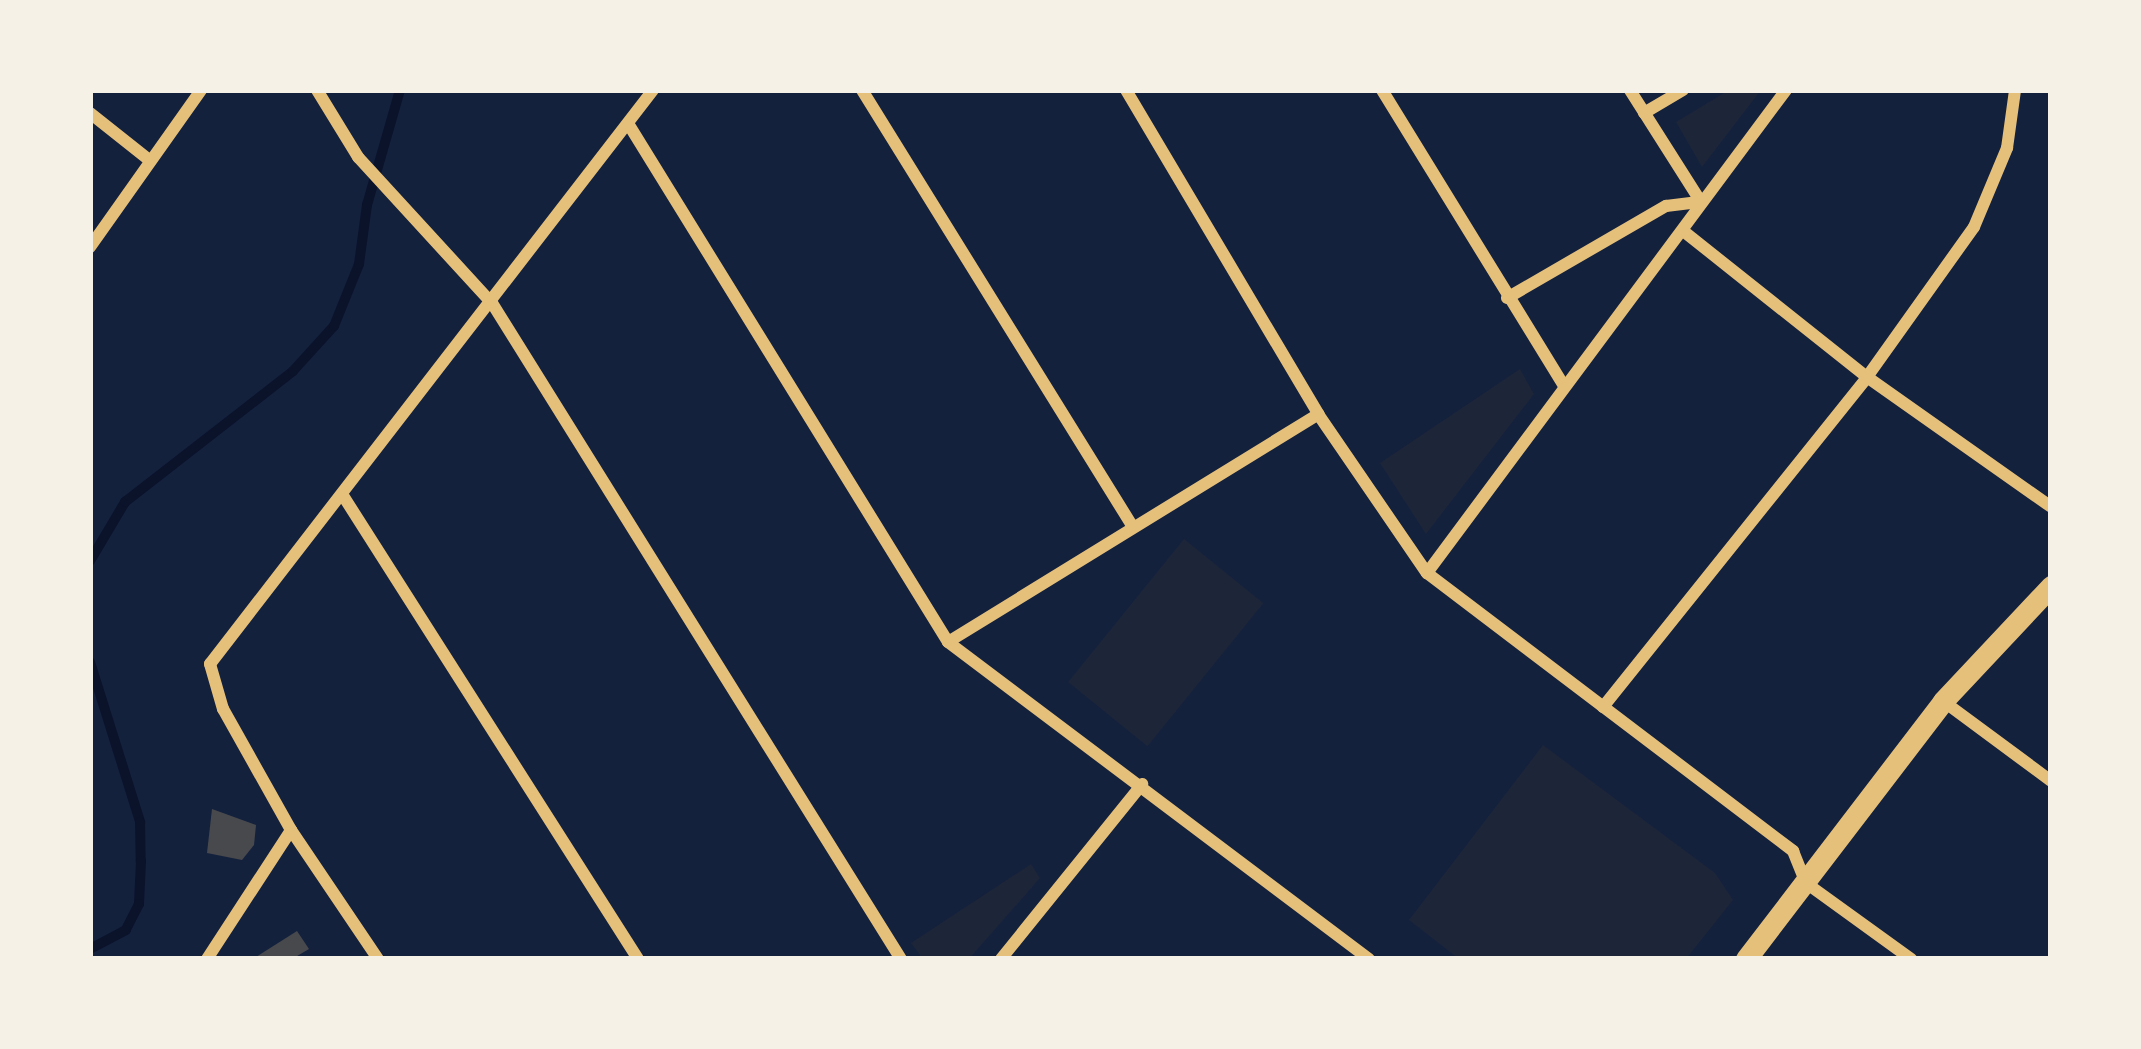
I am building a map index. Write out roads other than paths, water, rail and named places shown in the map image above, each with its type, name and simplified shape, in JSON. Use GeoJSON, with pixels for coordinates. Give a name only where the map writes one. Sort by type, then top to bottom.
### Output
{"type":"FeatureCollection","features":[{"type":"Feature","properties":{"kind":"street"},"geometry":{"type":"LineString","coordinates":[[90,247],[201,90]]}},
{"type":"Feature","properties":{"kind":"street"},"geometry":{"type":"LineString","coordinates":[[317,90],[338,127],[405,209],[492,303],[901,959]]}},
{"type":"Feature","properties":{"kind":"street"},"geometry":{"type":"LineString","coordinates":[[378,959],[291,830],[223,710],[210,664],[652,90]]}},
{"type":"Feature","properties":{"kind":"street"},"geometry":{"type":"LineString","coordinates":[[862,90],[1133,527]]}},
{"type":"Feature","properties":{"kind":"street"},"geometry":{"type":"LineString","coordinates":[[1126,90],[1318,414],[1426,573],[1793,851],[1806,883],[1911,959]]}},
{"type":"Feature","properties":{"kind":"street"},"geometry":{"type":"LineString","coordinates":[[1382,90],[1564,386]]}},
{"type":"Feature","properties":{"kind":"street"},"geometry":{"type":"LineString","coordinates":[[1630,90],[1701,202]]}},
{"type":"Feature","properties":{"kind":"street"},"geometry":{"type":"LineString","coordinates":[[1644,112],[1683,90]]}},
{"type":"Feature","properties":{"kind":"street"},"geometry":{"type":"LineString","coordinates":[[1426,573],[1564,386],[1687,234],[1701,202],[1786,90]]}},
{"type":"Feature","properties":{"kind":"street"},"geometry":{"type":"LineString","coordinates":[[1603,707],[1867,377],[1986,206],[2015,90]]}},
{"type":"Feature","properties":{"kind":"street"},"geometry":{"type":"LineString","coordinates":[[90,113],[148,159]]}},
{"type":"Feature","properties":{"kind":"street"},"geometry":{"type":"LineString","coordinates":[[629,125],[948,642],[1369,959]]}},
{"type":"Feature","properties":{"kind":"street"},"geometry":{"type":"LineString","coordinates":[[1507,298],[1666,206],[1701,202]]}},
{"type":"Feature","properties":{"kind":"street"},"geometry":{"type":"LineString","coordinates":[[1687,234],[1867,377],[2051,507]]}},
{"type":"Feature","properties":{"kind":"street"},"geometry":{"type":"LineString","coordinates":[[948,642],[1318,414]]}},
{"type":"Feature","properties":{"kind":"street"},"geometry":{"type":"LineString","coordinates":[[342,494],[638,959]]}},
{"type":"Feature","properties":{"kind":"street"},"geometry":{"type":"LineString","coordinates":[[1746,959],[1943,701],[2048,583]]}},
{"type":"Feature","properties":{"kind":"street"},"geometry":{"type":"LineString","coordinates":[[1943,701],[2051,781]]}},
{"type":"Feature","properties":{"kind":"street"},"geometry":{"type":"LineString","coordinates":[[1001,959],[1142,784]]}},
{"type":"Feature","properties":{"kind":"street"},"geometry":{"type":"LineString","coordinates":[[207,959],[291,830]]}},
{"type":"Feature","properties":{"kind":"waterway"},"geometry":{"type":"LineString","coordinates":[[90,561],[125,502],[293,371],[334,326],[359,264],[367,205],[400,90]]}},
{"type":"Feature","properties":{"kind":"waterway"},"geometry":{"type":"LineString","coordinates":[[90,662],[140,822],[141,861],[139,904],[126,930],[90,949]]}}]}
